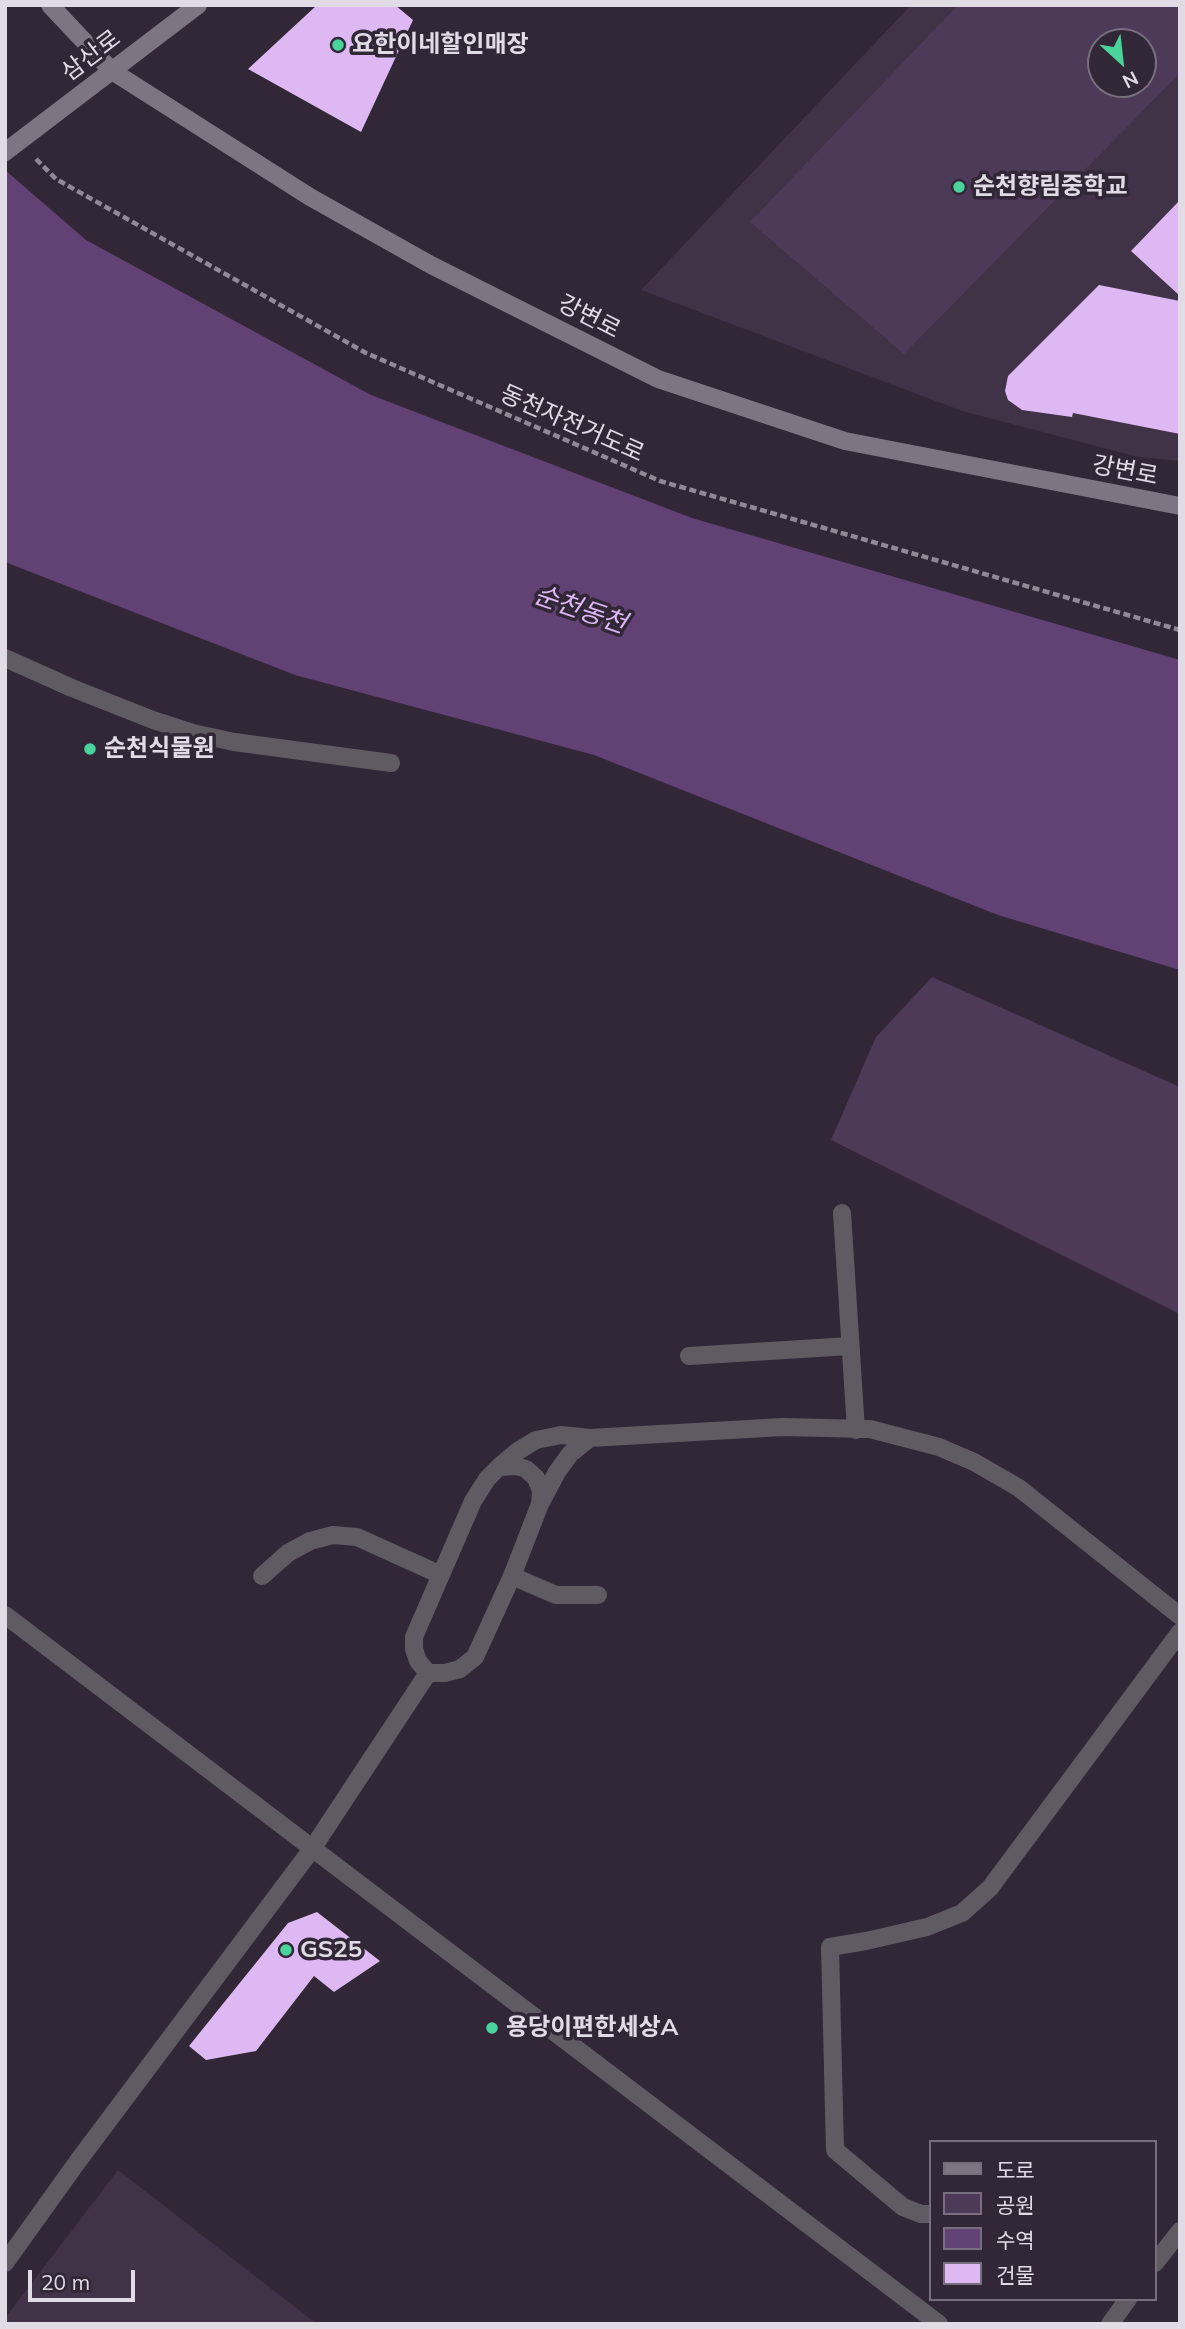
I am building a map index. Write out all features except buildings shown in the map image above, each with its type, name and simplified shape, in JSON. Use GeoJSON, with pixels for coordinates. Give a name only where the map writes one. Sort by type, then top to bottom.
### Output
{"type":"FeatureCollection","features":[{"type":"Feature","properties":{"kind":"main road","name":"강변로"},"geometry":{"type":"LineString","coordinates":[[50,5],[112,71],[310,197],[431,265],[657,379],[845,441],[1180,506]]}},
{"type":"Feature","properties":{"kind":"main road","name":"삼산로"},"geometry":{"type":"LineString","coordinates":[[5,152],[198,5]]}},
{"type":"Feature","properties":{"kind":"street"},"geometry":{"type":"LineString","coordinates":[[5,658],[72,688],[193,733],[234,743],[391,763]]}},
{"type":"Feature","properties":{"kind":"street"},"geometry":{"type":"LineString","coordinates":[[842,1213],[856,1430]]}},
{"type":"Feature","properties":{"kind":"street"},"geometry":{"type":"LineString","coordinates":[[689,1356],[850,1346]]}},
{"type":"Feature","properties":{"kind":"street"},"geometry":{"type":"LineString","coordinates":[[428,1673],[418,1661],[414,1637],[472,1501],[487,1479],[518,1451],[536,1440],[561,1435],[590,1438],[783,1427],[870,1430],[939,1447],[974,1462],[1019,1488],[1180,1616]]}},
{"type":"Feature","properties":{"kind":"street"},"geometry":{"type":"LineString","coordinates":[[428,1673],[460,1669],[475,1657],[512,1576],[540,1504],[570,1454],[590,1438]]}},
{"type":"Feature","properties":{"kind":"street"},"geometry":{"type":"LineString","coordinates":[[499,1467],[516,1466],[526,1469],[536,1479],[541,1491],[540,1504]]}},
{"type":"Feature","properties":{"kind":"street"},"geometry":{"type":"LineString","coordinates":[[262,1576],[288,1553],[310,1541],[333,1535],[357,1537],[441,1575]]}},
{"type":"Feature","properties":{"kind":"street"},"geometry":{"type":"LineString","coordinates":[[512,1576],[556,1595],[598,1595]]}},
{"type":"Feature","properties":{"kind":"street"},"geometry":{"type":"LineString","coordinates":[[5,1615],[939,2324]]}},
{"type":"Feature","properties":{"kind":"street"},"geometry":{"type":"LineString","coordinates":[[930,2214],[921,2214],[903,2207],[835,2150],[830,1947],[927,1927],[962,1913],[990,1888],[1180,1632]]}},
{"type":"Feature","properties":{"kind":"street"},"geometry":{"type":"LineString","coordinates":[[5,2263],[78,2161],[312,1849],[428,1673]]}},
{"type":"Feature","properties":{"kind":"street"},"geometry":{"type":"LineString","coordinates":[[1157,2260],[1180,2231]]}},
{"type":"Feature","properties":{"kind":"street"},"geometry":{"type":"LineString","coordinates":[[1110,2324],[1127,2301]]}},
{"type":"Feature","properties":{"kind":"path","name":"동천자전거도로"},"geometry":{"type":"LineString","coordinates":[[30,154],[56,178],[366,352],[660,481],[1180,630]]}},
{"type":"Feature","properties":{"kind":"shaded area","name":"순천향림중학교"},"geometry":{"type":"Polygon","coordinates":[[[911,5],[1180,5],[1180,461],[1138,457],[962,411],[641,290],[911,5]]]}},
{"type":"Feature","properties":{"kind":"shaded area"},"geometry":{"type":"Polygon","coordinates":[[[118,2170],[317,2324],[5,2324],[5,2318],[118,2170]]]}},
{"type":"Feature","properties":{"kind":"green space"},"geometry":{"type":"Polygon","coordinates":[[[958,5],[1180,5],[1180,73],[1157,96],[1157,28],[1087,28],[1087,98],[1155,98],[904,354],[750,222],[958,5]]]}},
{"type":"Feature","properties":{"kind":"green space"},"geometry":{"type":"Polygon","coordinates":[[[932,977],[1180,1087],[1180,1314],[831,1140],[876,1037],[932,977]]]}},
{"type":"Feature","properties":{"kind":"water","name":"순천동천"},"geometry":{"type":"Polygon","coordinates":[[[5,170],[86,240],[371,395],[692,518],[1180,660],[1180,970],[998,915],[594,755],[295,675],[5,562],[5,170]]]}},
{"type":"Feature","properties":{"kind":"place","name":"요한이네할인매장"},"geometry":{"type":"Point","coordinates":[338,45]}},
{"type":"Feature","properties":{"kind":"place","name":"순천향림중학교"},"geometry":{"type":"Point","coordinates":[959,187]}},
{"type":"Feature","properties":{"kind":"place","name":"순천식물원"},"geometry":{"type":"Point","coordinates":[90,749]}},
{"type":"Feature","properties":{"kind":"place","name":"GS25"},"geometry":{"type":"Point","coordinates":[286,1950]}},
{"type":"Feature","properties":{"kind":"place","name":"용당이편한세상A"},"geometry":{"type":"Point","coordinates":[492,2028]}}]}
